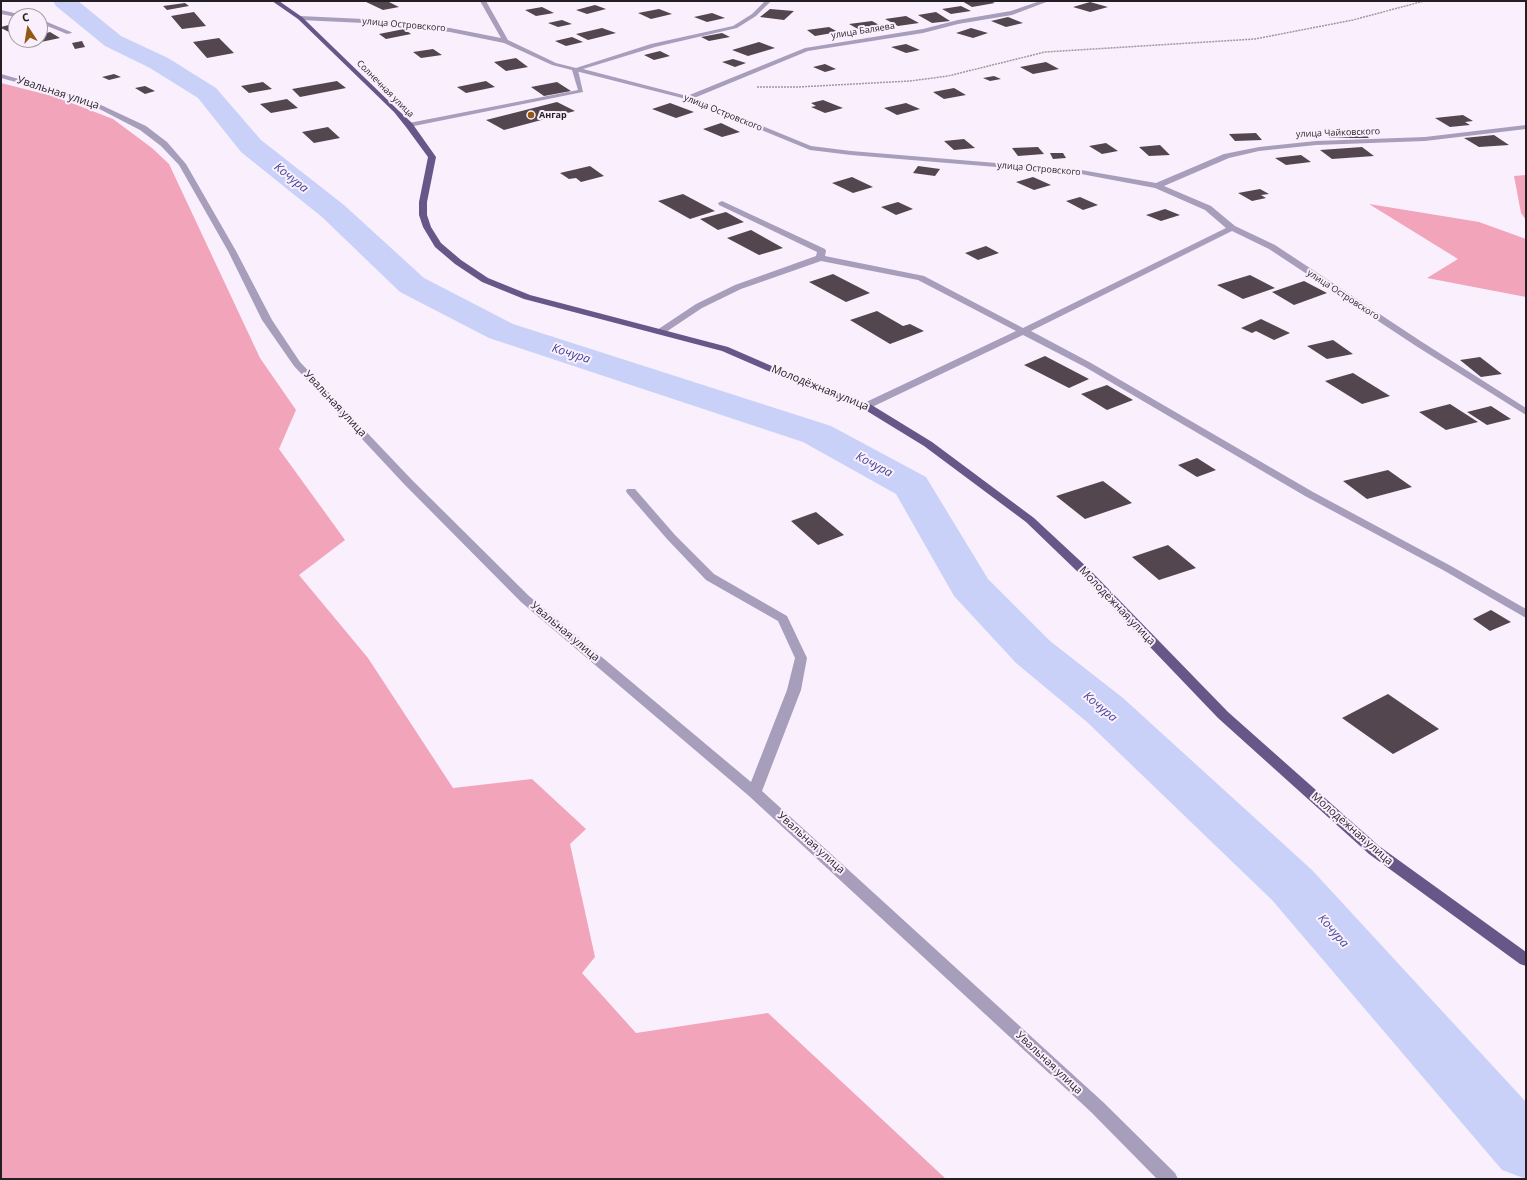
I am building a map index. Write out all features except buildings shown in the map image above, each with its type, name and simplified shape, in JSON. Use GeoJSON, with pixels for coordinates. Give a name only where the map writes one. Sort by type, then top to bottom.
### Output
{"type":"FeatureCollection","features":[{"type":"Feature","properties":{"kind":"main road","name":"Солнечная улица"},"geometry":{"type":"LineString","coordinates":[[276,1],[300,18],[409,125],[432,157],[423,215]]}},
{"type":"Feature","properties":{"kind":"main road","name":"Молодёжная улица"},"geometry":{"type":"LineString","coordinates":[[423,215],[427,227],[438,245],[458,262],[485,280],[527,296],[725,349],[801,382],[866,406],[928,444],[1030,520],[1086,573],[1223,715],[1374,850],[1526,960]]}},
{"type":"Feature","properties":{"kind":"street"},"geometry":{"type":"LineString","coordinates":[[483,1],[506,41]]}},
{"type":"Feature","properties":{"kind":"street"},"geometry":{"type":"LineString","coordinates":[[575,70],[654,45],[735,27],[754,15],[768,1]]}},
{"type":"Feature","properties":{"kind":"street","name":"улица Баляева"},"geometry":{"type":"LineString","coordinates":[[688,98],[807,49],[924,31],[964,21],[1012,12],[1046,1]]}},
{"type":"Feature","properties":{"kind":"street","name":"улица Островского"},"geometry":{"type":"LineString","coordinates":[[300,18],[450,30],[506,41],[554,64],[688,98],[810,148],[1081,172],[1157,186],[1208,208],[1232,228],[1272,247],[1419,344],[1526,412]]}},
{"type":"Feature","properties":{"kind":"street"},"geometry":{"type":"LineString","coordinates":[[48,25],[69,34]]}},
{"type":"Feature","properties":{"kind":"street","name":"Увальная улица"},"geometry":{"type":"LineString","coordinates":[[1,76],[84,99],[143,128],[164,144],[182,164],[232,251],[267,320],[296,364],[408,482],[525,599],[754,792],[908,931],[1091,1102],[1169,1179]]}},
{"type":"Feature","properties":{"kind":"street","name":"улица Чайковского"},"geometry":{"type":"LineString","coordinates":[[1157,186],[1227,156],[1259,149],[1316,143],[1432,138],[1526,128]]}},
{"type":"Feature","properties":{"kind":"street"},"geometry":{"type":"LineString","coordinates":[[722,203],[822,252],[820,258]]}},
{"type":"Feature","properties":{"kind":"street"},"geometry":{"type":"LineString","coordinates":[[866,406],[1024,332],[1232,228]]}},
{"type":"Feature","properties":{"kind":"street"},"geometry":{"type":"LineString","coordinates":[[660,332],[699,306],[738,287],[820,258],[921,278],[1088,365],[1309,494],[1447,568],[1526,614]]}},
{"type":"Feature","properties":{"kind":"street"},"geometry":{"type":"LineString","coordinates":[[631,491],[671,537],[710,576],[783,619],[801,658],[794,690],[754,792]]}},
{"type":"Feature","properties":{"kind":"lane"},"geometry":{"type":"LineString","coordinates":[[409,125],[581,91],[575,70]]}},
{"type":"Feature","properties":{"kind":"path"},"geometry":{"type":"LineString","coordinates":[[750,88],[910,81],[948,76],[1045,52],[1255,39],[1353,20],[1424,1]]}},
{"type":"Feature","properties":{"kind":"shaded area"},"geometry":{"type":"Polygon","coordinates":[[[1,83],[56,97],[113,119],[152,148],[169,164],[260,358],[296,410],[279,449],[345,540],[299,575],[368,658],[453,788],[532,779],[586,829],[570,844],[595,957],[582,973],[636,1033],[768,1013],[946,1179],[1,1179],[1,83]]]}},
{"type":"Feature","properties":{"kind":"shaded area"},"geometry":{"type":"Polygon","coordinates":[[[1526,175],[1526,220],[1521,213],[1514,176],[1526,175]]]}},
{"type":"Feature","properties":{"kind":"shaded area"},"geometry":{"type":"Polygon","coordinates":[[[1369,204],[1479,222],[1526,239],[1526,297],[1427,278],[1458,259],[1369,204]]]}},
{"type":"Feature","properties":{"kind":"waterway","name":"Кочура"},"geometry":{"type":"LineString","coordinates":[[64,1],[113,41],[159,63],[207,93],[251,146],[333,211],[412,285],[501,331],[817,434],[912,486],[970,586],[1033,652],[1105,710],[1292,885],[1526,1149]]}},
{"type":"Feature","properties":{"kind":"place","name":"Ангар"},"geometry":{"type":"Point","coordinates":[531,115]}}]}
